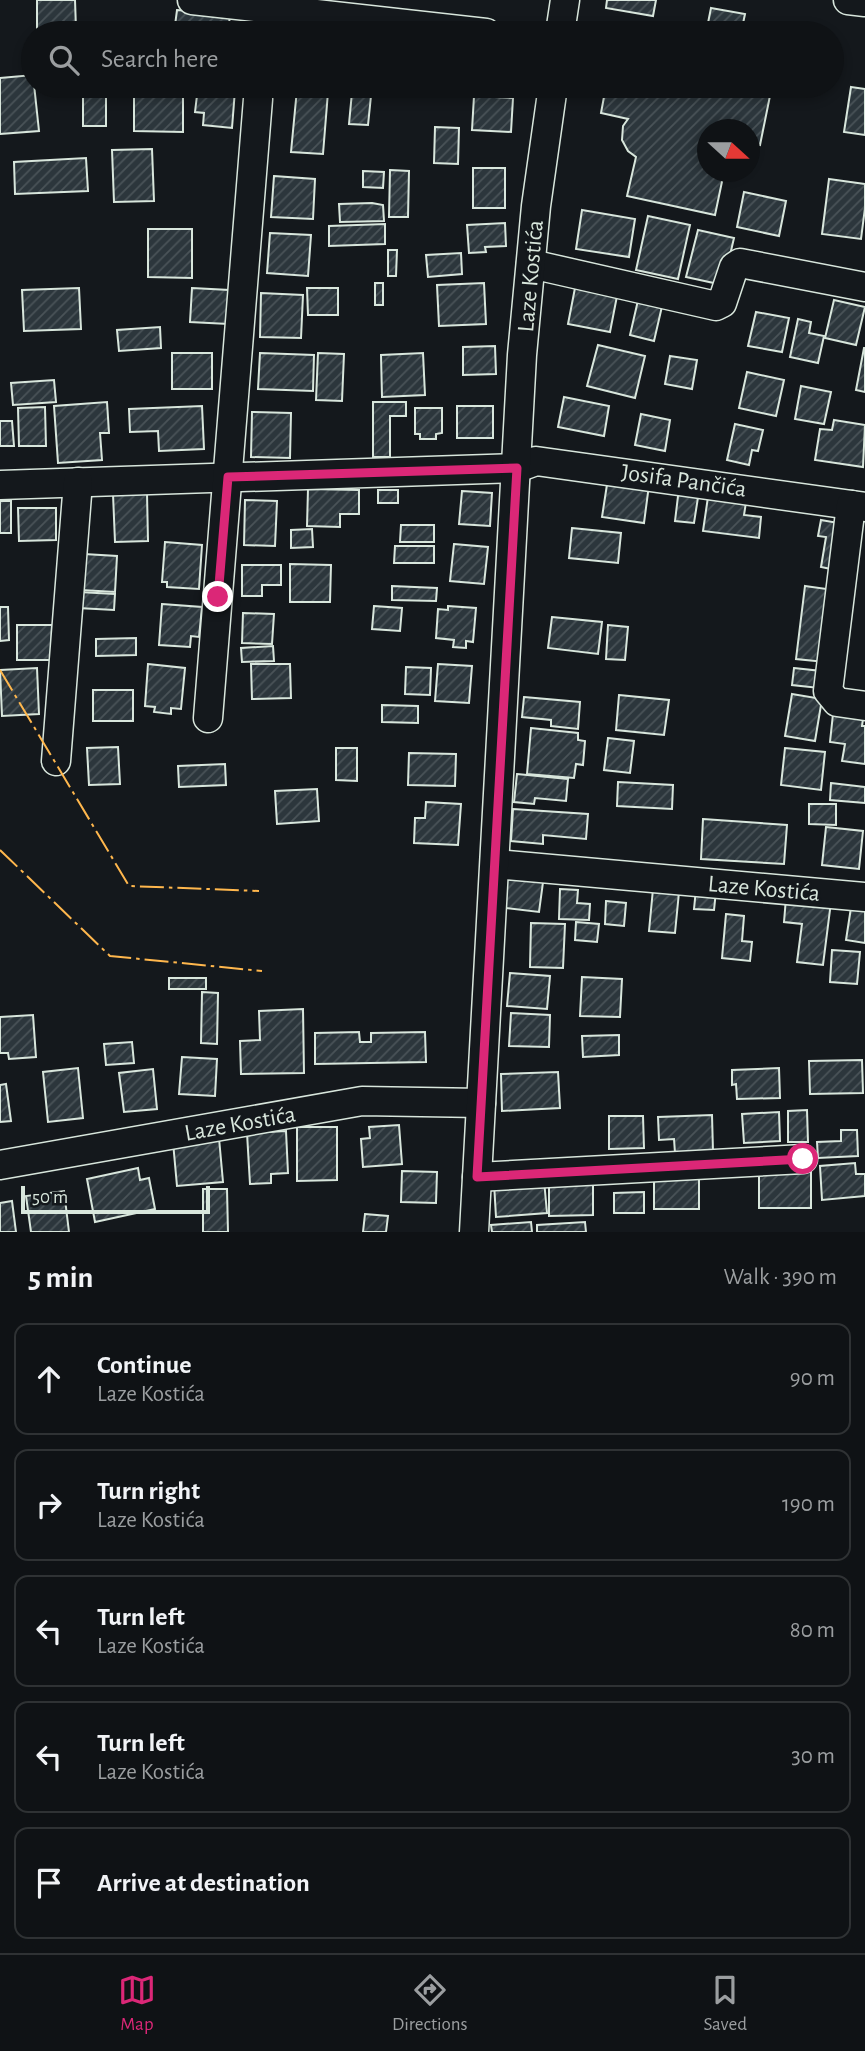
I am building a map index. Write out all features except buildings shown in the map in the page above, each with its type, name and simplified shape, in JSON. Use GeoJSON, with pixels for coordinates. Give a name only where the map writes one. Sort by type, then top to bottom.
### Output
{"type":"FeatureCollection","features":[{"type":"Feature","properties":{"kind":"street"},"geometry":{"type":"LineString","coordinates":[[192,0],[379,21]]}},
{"type":"Feature","properties":{"kind":"street"},"geometry":{"type":"LineString","coordinates":[[562,21],[565,0]]}},
{"type":"Feature","properties":{"kind":"street"},"geometry":{"type":"LineString","coordinates":[[848,0],[865,2]]}},
{"type":"Feature","properties":{"kind":"street","name":"Laze Kostića"},"geometry":{"type":"LineString","coordinates":[[474,1232],[522,355],[536,206],[551,98]]}},
{"type":"Feature","properties":{"kind":"street"},"geometry":{"type":"LineString","coordinates":[[208,718],[258,99]]}},
{"type":"Feature","properties":{"kind":"street"},"geometry":{"type":"LineString","coordinates":[[531,264],[716,306],[722,303],[734,267],[740,264],[865,287]]}},
{"type":"Feature","properties":{"kind":"street","name":"Josifa Pančića"},"geometry":{"type":"LineString","coordinates":[[517,468],[536,461],[559,463],[858,506],[828,691],[837,702],[865,706]]}},
{"type":"Feature","properties":{"kind":"street"},"geometry":{"type":"LineString","coordinates":[[0,485],[517,468]]}},
{"type":"Feature","properties":{"kind":"street"},"geometry":{"type":"LineString","coordinates":[[56,761],[79,482]]}},
{"type":"Feature","properties":{"kind":"street","name":"Laze Kostića"},"geometry":{"type":"LineString","coordinates":[[495,864],[865,897]]}},
{"type":"Feature","properties":{"kind":"street","name":"Laze Kostića"},"geometry":{"type":"LineString","coordinates":[[0,1166],[362,1101],[481,1103]]}},
{"type":"Feature","properties":{"kind":"street"},"geometry":{"type":"LineString","coordinates":[[477,1177],[803,1159]]}},
{"type":"Feature","properties":{"kind":"power"},"geometry":{"type":"LineString","coordinates":[[0,670],[129,886],[259,891]]}},
{"type":"Feature","properties":{"kind":"power"},"geometry":{"type":"LineString","coordinates":[[0,850],[110,956],[262,971]]}},
{"type":"Feature","properties":{"kind":"route"},"geometry":{"type":"LineString","coordinates":[[218,597],[228,477],[517,468],[477,1177],[803,1159]]}}]}
